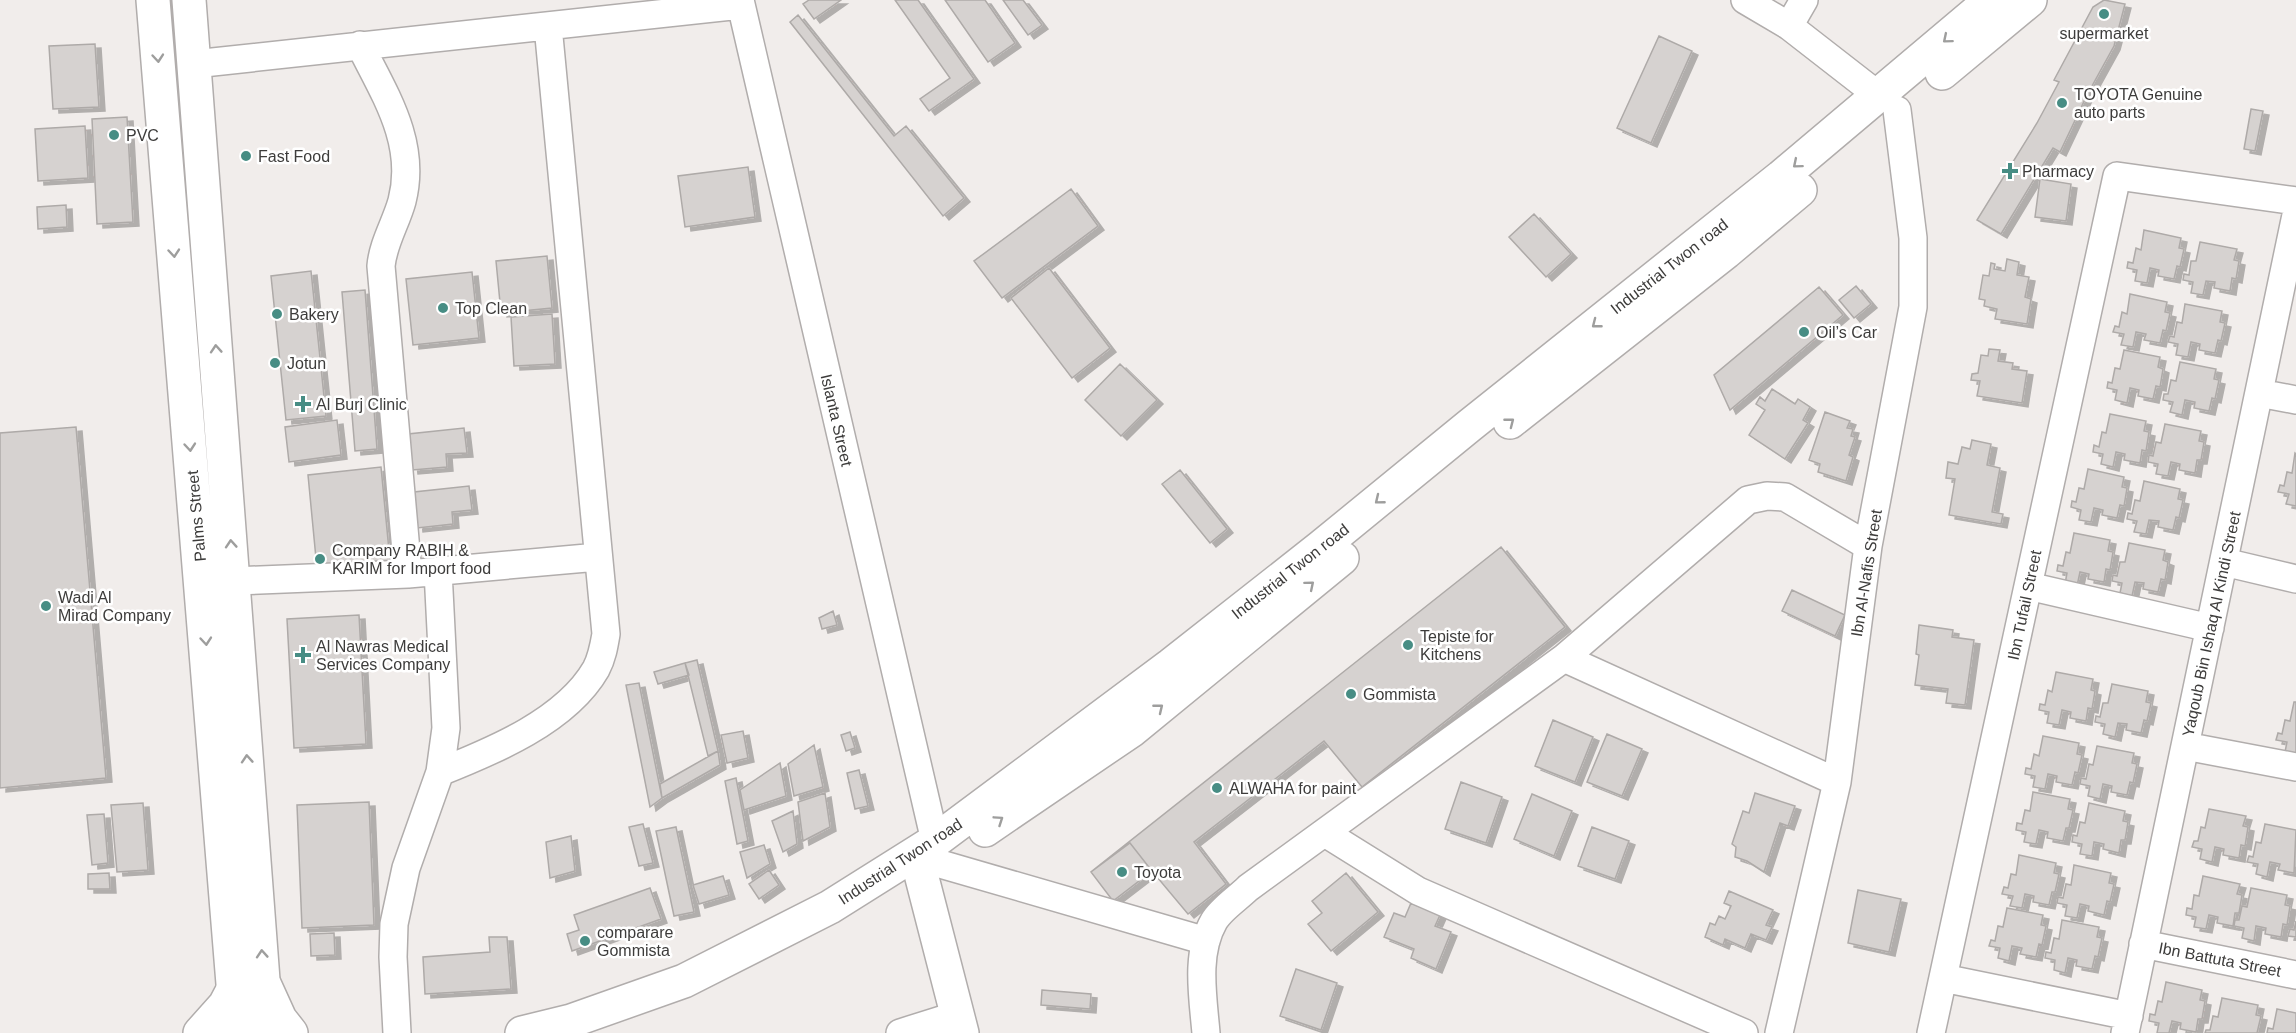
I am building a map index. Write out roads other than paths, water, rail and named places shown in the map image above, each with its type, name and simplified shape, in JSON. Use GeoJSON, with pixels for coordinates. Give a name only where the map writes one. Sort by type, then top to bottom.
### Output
{"type":"FeatureCollection","features":[{"type":"Feature","properties":{"kind":"main road","name":"Palms Street"},"geometry":{"type":"LineString","coordinates":[[153,0],[250,987],[267,1033]]}},
{"type":"Feature","properties":{"kind":"main road","name":"Palms Street"},"geometry":{"type":"LineString","coordinates":[[189,0],[234,581],[250,987],[237,1033]]}},
{"type":"Feature","properties":{"kind":"main road","name":"Industrial Twon road"},"geometry":{"type":"LineString","coordinates":[[596,1033],[696,996],[842,924],[931,859],[1132,730],[1442,475],[1726,252],[1888,103],[1991,0]]}},
{"type":"Feature","properties":{"kind":"main road","name":"Industrial Twon road"},"geometry":{"type":"LineString","coordinates":[[1888,103],[2030,0]]}},
{"type":"Feature","properties":{"kind":"main road"},"geometry":{"type":"LineString","coordinates":[[931,859],[960,1024]]}},
{"type":"Feature","properties":{"kind":"main road","name":"Industrial Twon road"},"geometry":{"type":"LineString","coordinates":[[522,1033],[571,1022],[684,981],[931,859]]}},
{"type":"Feature","properties":{"kind":"main road"},"geometry":{"type":"LineString","coordinates":[[201,1033],[225,1005],[250,987],[291,1033]]}},
{"type":"Feature","properties":{"kind":"street"},"geometry":{"type":"LineString","coordinates":[[1745,0],[1789,26],[1888,103]]}},
{"type":"Feature","properties":{"kind":"street"},"geometry":{"type":"LineString","coordinates":[[1789,26],[1804,0]]}},
{"type":"Feature","properties":{"kind":"street"},"geometry":{"type":"LineString","coordinates":[[194,64],[740,3]]}},
{"type":"Feature","properties":{"kind":"street","name":"Islanta Street"},"geometry":{"type":"LineString","coordinates":[[740,3],[931,859]]}},
{"type":"Feature","properties":{"kind":"street"},"geometry":{"type":"LineString","coordinates":[[440,772],[493,751],[560,709],[588,682],[597,668],[606,634],[548,26]]}},
{"type":"Feature","properties":{"kind":"street"},"geometry":{"type":"LineString","coordinates":[[360,45],[398,120],[406,153],[402,201],[384,247],[381,266],[408,573]]}},
{"type":"Feature","properties":{"kind":"street","name":"Ibn Al-Nafis Street"},"geometry":{"type":"LineString","coordinates":[[1779,1033],[1837,782],[1868,546],[1913,307],[1913,238],[1888,103]]}},
{"type":"Feature","properties":{"kind":"street","name":"Ibn Tufail Street"},"geometry":{"type":"LineString","coordinates":[[1931,1033],[2117,176],[2296,201]]}},
{"type":"Feature","properties":{"kind":"street","name":"Yaqoub Bin Ishaq Al Kindi Street"},"geometry":{"type":"LineString","coordinates":[[2127,1025],[2259,393],[2287,304],[2296,215]]}},
{"type":"Feature","properties":{"kind":"street"},"geometry":{"type":"LineString","coordinates":[[2259,393],[2296,400]]}},
{"type":"Feature","properties":{"kind":"street"},"geometry":{"type":"LineString","coordinates":[[1230,1033],[1206,1027],[1202,961],[1206,941],[1215,919],[1248,888],[1564,658],[1748,500],[1767,496],[1785,497],[1868,546]]}},
{"type":"Feature","properties":{"kind":"street"},"geometry":{"type":"LineString","coordinates":[[234,581],[408,573],[598,558]]}},
{"type":"Feature","properties":{"kind":"street"},"geometry":{"type":"LineString","coordinates":[[2223,562],[2296,579]]}},
{"type":"Feature","properties":{"kind":"street"},"geometry":{"type":"LineString","coordinates":[[396,1033],[394,924],[406,868],[440,772],[446,728],[438,571]]}},
{"type":"Feature","properties":{"kind":"street"},"geometry":{"type":"LineString","coordinates":[[2028,586],[2210,628]]}},
{"type":"Feature","properties":{"kind":"street"},"geometry":{"type":"LineString","coordinates":[[1564,658],[1837,782]]}},
{"type":"Feature","properties":{"kind":"street"},"geometry":{"type":"LineString","coordinates":[[2185,746],[2296,767]]}},
{"type":"Feature","properties":{"kind":"street"},"geometry":{"type":"LineString","coordinates":[[1325,833],[1418,891],[1744,1033]]}},
{"type":"Feature","properties":{"kind":"street"},"geometry":{"type":"LineString","coordinates":[[931,859],[1206,941]]}},
{"type":"Feature","properties":{"kind":"street","name":"Ibn Battuta Street"},"geometry":{"type":"LineString","coordinates":[[2144,944],[2296,975]]}},
{"type":"Feature","properties":{"kind":"street"},"geometry":{"type":"LineString","coordinates":[[1943,978],[2127,1025]]}},
{"type":"Feature","properties":{"kind":"street"},"geometry":{"type":"LineString","coordinates":[[900,1033],[960,1024]]}},
{"type":"Feature","properties":{"kind":"place","name":"supermarket"},"geometry":{"type":"Point","coordinates":[2104,14]}},
{"type":"Feature","properties":{"kind":"place","name":"TOYOTA Genuine auto parts"},"geometry":{"type":"Point","coordinates":[2062,103]}},
{"type":"Feature","properties":{"kind":"place","name":"PVC"},"geometry":{"type":"Point","coordinates":[114,135]}},
{"type":"Feature","properties":{"kind":"place","name":"Fast Food"},"geometry":{"type":"Point","coordinates":[246,156]}},
{"type":"Feature","properties":{"kind":"place","name":"Pharmacy"},"geometry":{"type":"Point","coordinates":[2010,171]}},
{"type":"Feature","properties":{"kind":"place","name":"Top Clean"},"geometry":{"type":"Point","coordinates":[443,308]}},
{"type":"Feature","properties":{"kind":"place","name":"Bakery"},"geometry":{"type":"Point","coordinates":[277,314]}},
{"type":"Feature","properties":{"kind":"place","name":"Oil’s Car"},"geometry":{"type":"Point","coordinates":[1804,332]}},
{"type":"Feature","properties":{"kind":"place","name":"Jotun"},"geometry":{"type":"Point","coordinates":[275,363]}},
{"type":"Feature","properties":{"kind":"place","name":"Al Burj Clinic"},"geometry":{"type":"Point","coordinates":[303,404]}},
{"type":"Feature","properties":{"kind":"place","name":"Company RABIH & KARIM for Import food"},"geometry":{"type":"Point","coordinates":[320,559]}},
{"type":"Feature","properties":{"kind":"place","name":"Wadi Al Mirad Company"},"geometry":{"type":"Point","coordinates":[46,606]}},
{"type":"Feature","properties":{"kind":"place","name":"Tepiste for Kitchens"},"geometry":{"type":"Point","coordinates":[1408,645]}},
{"type":"Feature","properties":{"kind":"place","name":"Al Nawras Medical Services Company"},"geometry":{"type":"Point","coordinates":[303,655]}},
{"type":"Feature","properties":{"kind":"place","name":"Gommista"},"geometry":{"type":"Point","coordinates":[1351,694]}},
{"type":"Feature","properties":{"kind":"place","name":"ALWAHA for paint"},"geometry":{"type":"Point","coordinates":[1217,788]}},
{"type":"Feature","properties":{"kind":"place","name":"Toyota"},"geometry":{"type":"Point","coordinates":[1122,872]}},
{"type":"Feature","properties":{"kind":"place","name":"comparare Gommista"},"geometry":{"type":"Point","coordinates":[585,941]}}]}
